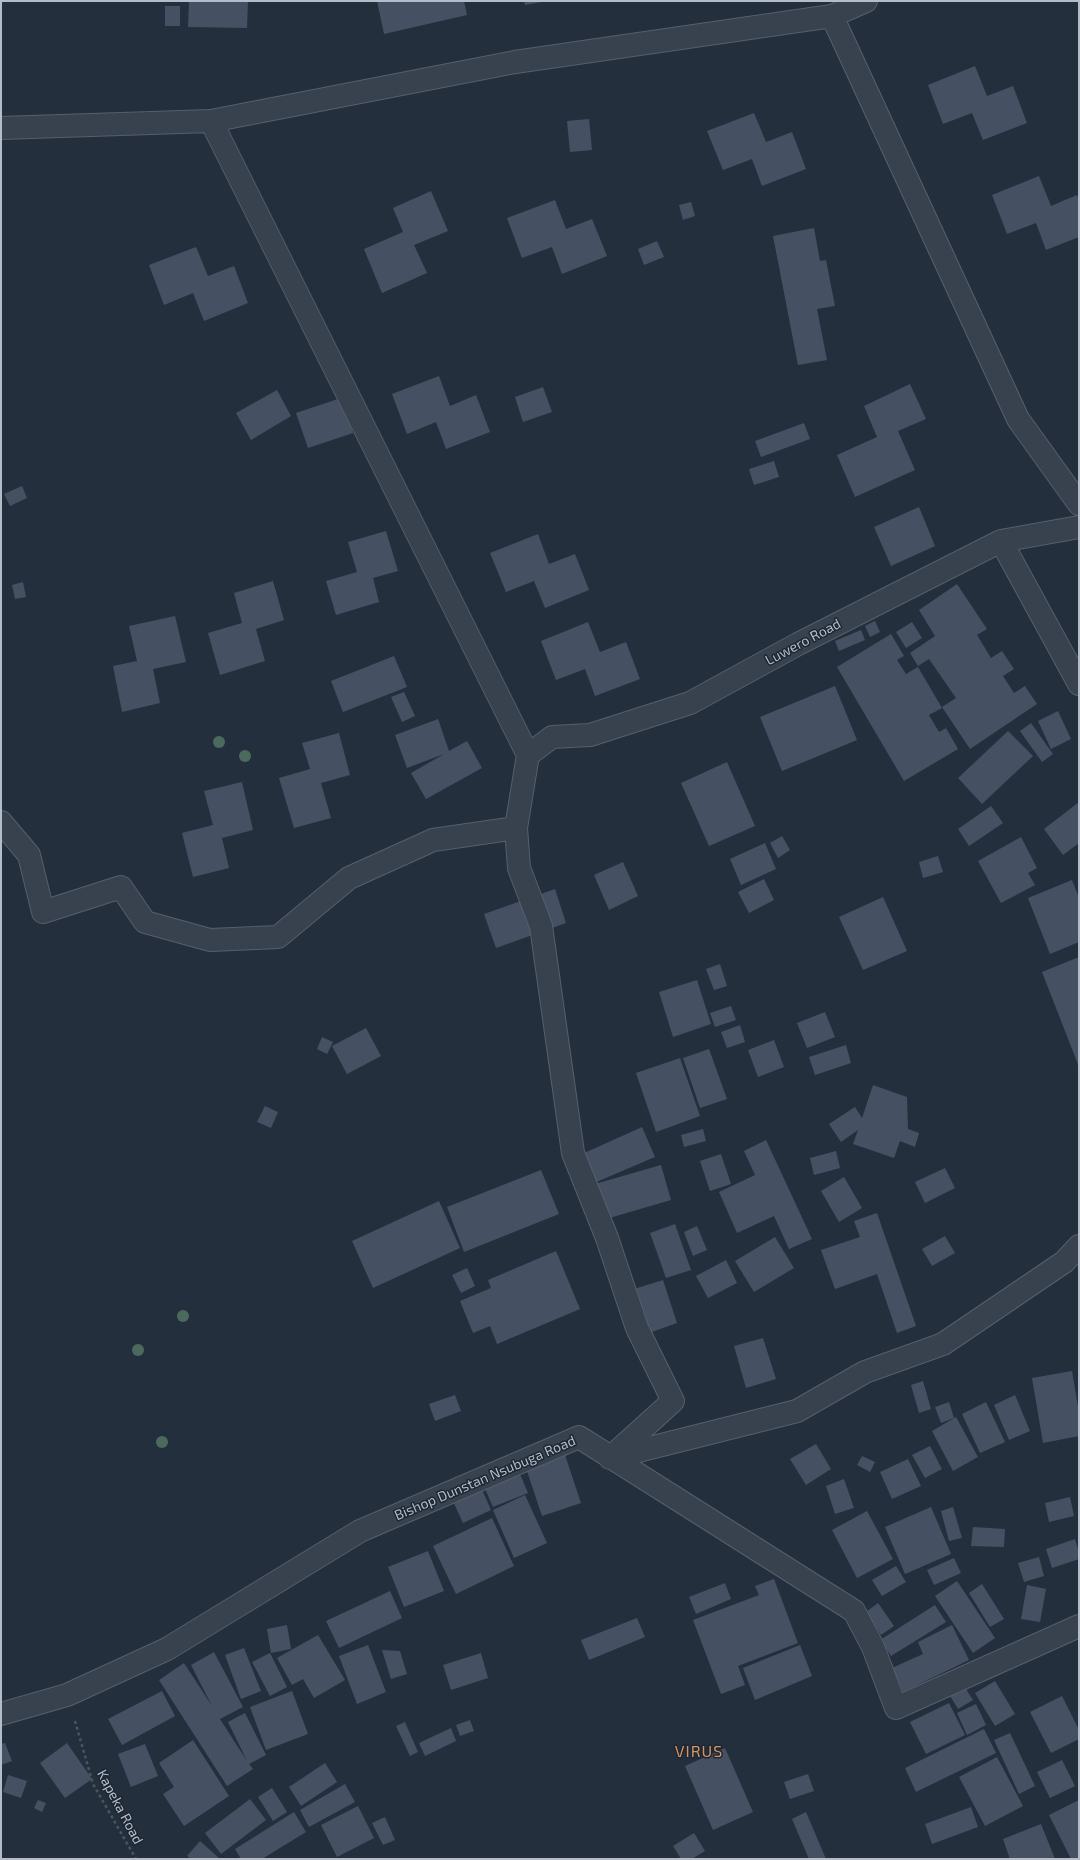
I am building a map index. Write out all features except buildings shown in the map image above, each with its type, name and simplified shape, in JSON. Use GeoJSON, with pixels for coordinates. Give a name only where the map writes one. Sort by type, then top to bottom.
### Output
{"type":"FeatureCollection","features":[{"type":"Feature","properties":{"kind":"street"},"geometry":{"type":"LineString","coordinates":[[1,128],[211,121],[515,62],[832,16],[866,1]]}},
{"type":"Feature","properties":{"kind":"street"},"geometry":{"type":"LineString","coordinates":[[832,16],[1018,419],[1079,504]]}},
{"type":"Feature","properties":{"kind":"street"},"geometry":{"type":"LineString","coordinates":[[211,121],[528,755],[516,828],[519,868],[541,926],[573,1153],[607,1238],[637,1328],[673,1401],[610,1458]]}},
{"type":"Feature","properties":{"kind":"street","name":"Luwero Road"},"geometry":{"type":"LineString","coordinates":[[528,755],[552,737],[590,735],[690,703],[798,644],[1001,541],[1079,527]]}},
{"type":"Feature","properties":{"kind":"street"},"geometry":{"type":"LineString","coordinates":[[1001,541],[1079,684]]}},
{"type":"Feature","properties":{"kind":"street"},"geometry":{"type":"LineString","coordinates":[[1,822],[29,855],[43,912],[121,887],[145,922],[210,940],[278,937],[349,878],[434,840],[516,828]]}},
{"type":"Feature","properties":{"kind":"street"},"geometry":{"type":"LineString","coordinates":[[610,1458],[797,1411],[866,1372],[943,1344],[1064,1262],[1079,1246]]}},
{"type":"Feature","properties":{"kind":"street","name":"Bishop Dunstan Nsubuga Road"},"geometry":{"type":"LineString","coordinates":[[1,1714],[67,1695],[167,1649],[360,1531],[580,1436],[610,1458]]}},
{"type":"Feature","properties":{"kind":"street"},"geometry":{"type":"LineString","coordinates":[[610,1458],[854,1611],[873,1647],[896,1708],[1079,1626]]}},
{"type":"Feature","properties":{"kind":"path","name":"Kapeka Road"},"geometry":{"type":"LineString","coordinates":[[67,1695],[93,1784],[136,1859]]}},
{"type":"Feature","properties":{"kind":"district","name":"VIRUS"},"geometry":{"type":"Point","coordinates":[699,1752]}}]}
